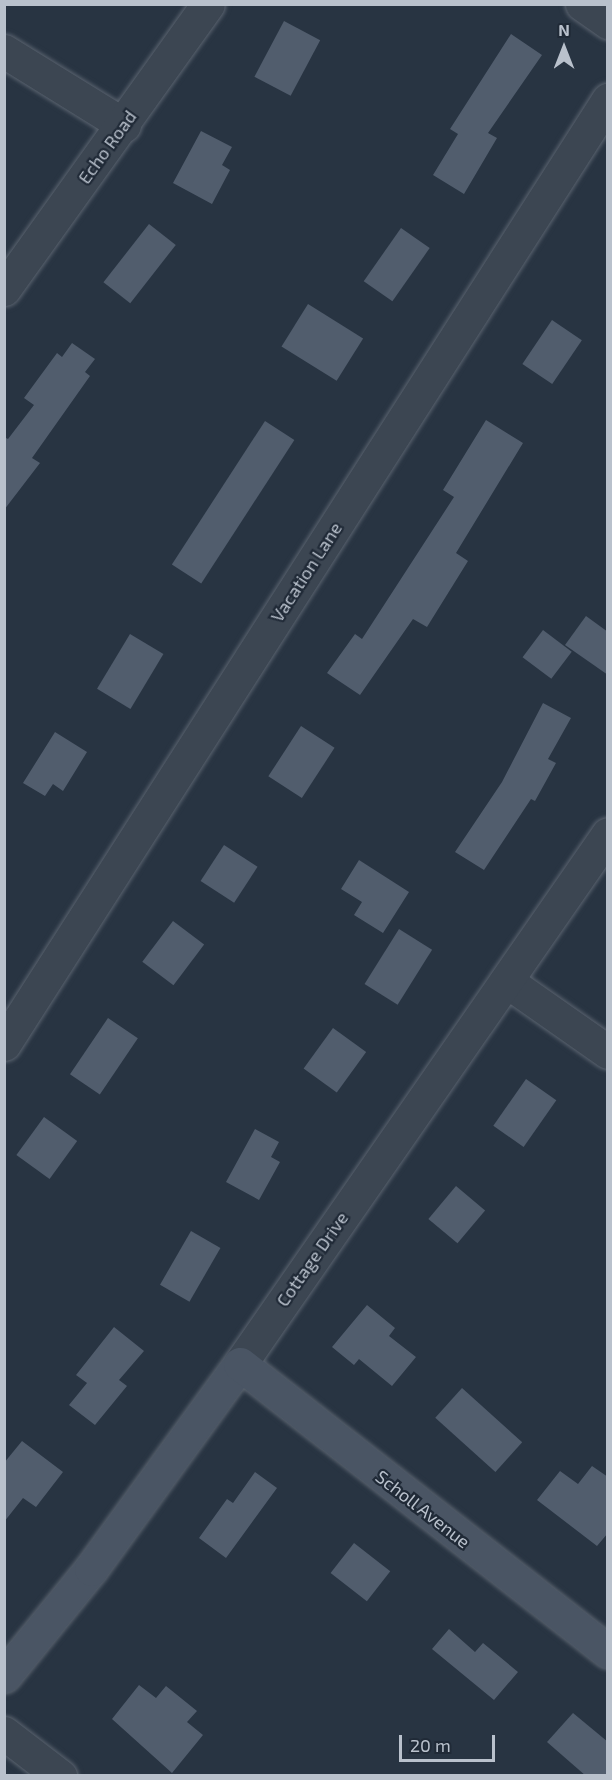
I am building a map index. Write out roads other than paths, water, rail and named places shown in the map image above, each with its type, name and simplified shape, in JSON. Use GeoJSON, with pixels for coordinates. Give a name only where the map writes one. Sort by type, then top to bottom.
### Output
{"type":"FeatureCollection","features":[{"type":"Feature","properties":{"kind":"street","name":"Echo Road"},"geometry":{"type":"LineString","coordinates":[[4,289],[124,125],[208,4]]}},
{"type":"Feature","properties":{"kind":"street"},"geometry":{"type":"LineString","coordinates":[[582,4],[608,22]]}},
{"type":"Feature","properties":{"kind":"street"},"geometry":{"type":"LineString","coordinates":[[4,51],[124,125]]}},
{"type":"Feature","properties":{"kind":"street","name":"Vacation Lane"},"geometry":{"type":"LineString","coordinates":[[4,1044],[608,100]]}},
{"type":"Feature","properties":{"kind":"street","name":"Cottage Drive"},"geometry":{"type":"LineString","coordinates":[[4,1676],[91,1569],[240,1364],[508,982],[608,834]]}},
{"type":"Feature","properties":{"kind":"street"},"geometry":{"type":"LineString","coordinates":[[508,982],[608,1052]]}},
{"type":"Feature","properties":{"kind":"street","name":"Scholl Avenue"},"geometry":{"type":"LineString","coordinates":[[240,1364],[608,1652]]}},
{"type":"Feature","properties":{"kind":"street"},"geometry":{"type":"LineString","coordinates":[[4,1734],[60,1776]]}}]}
